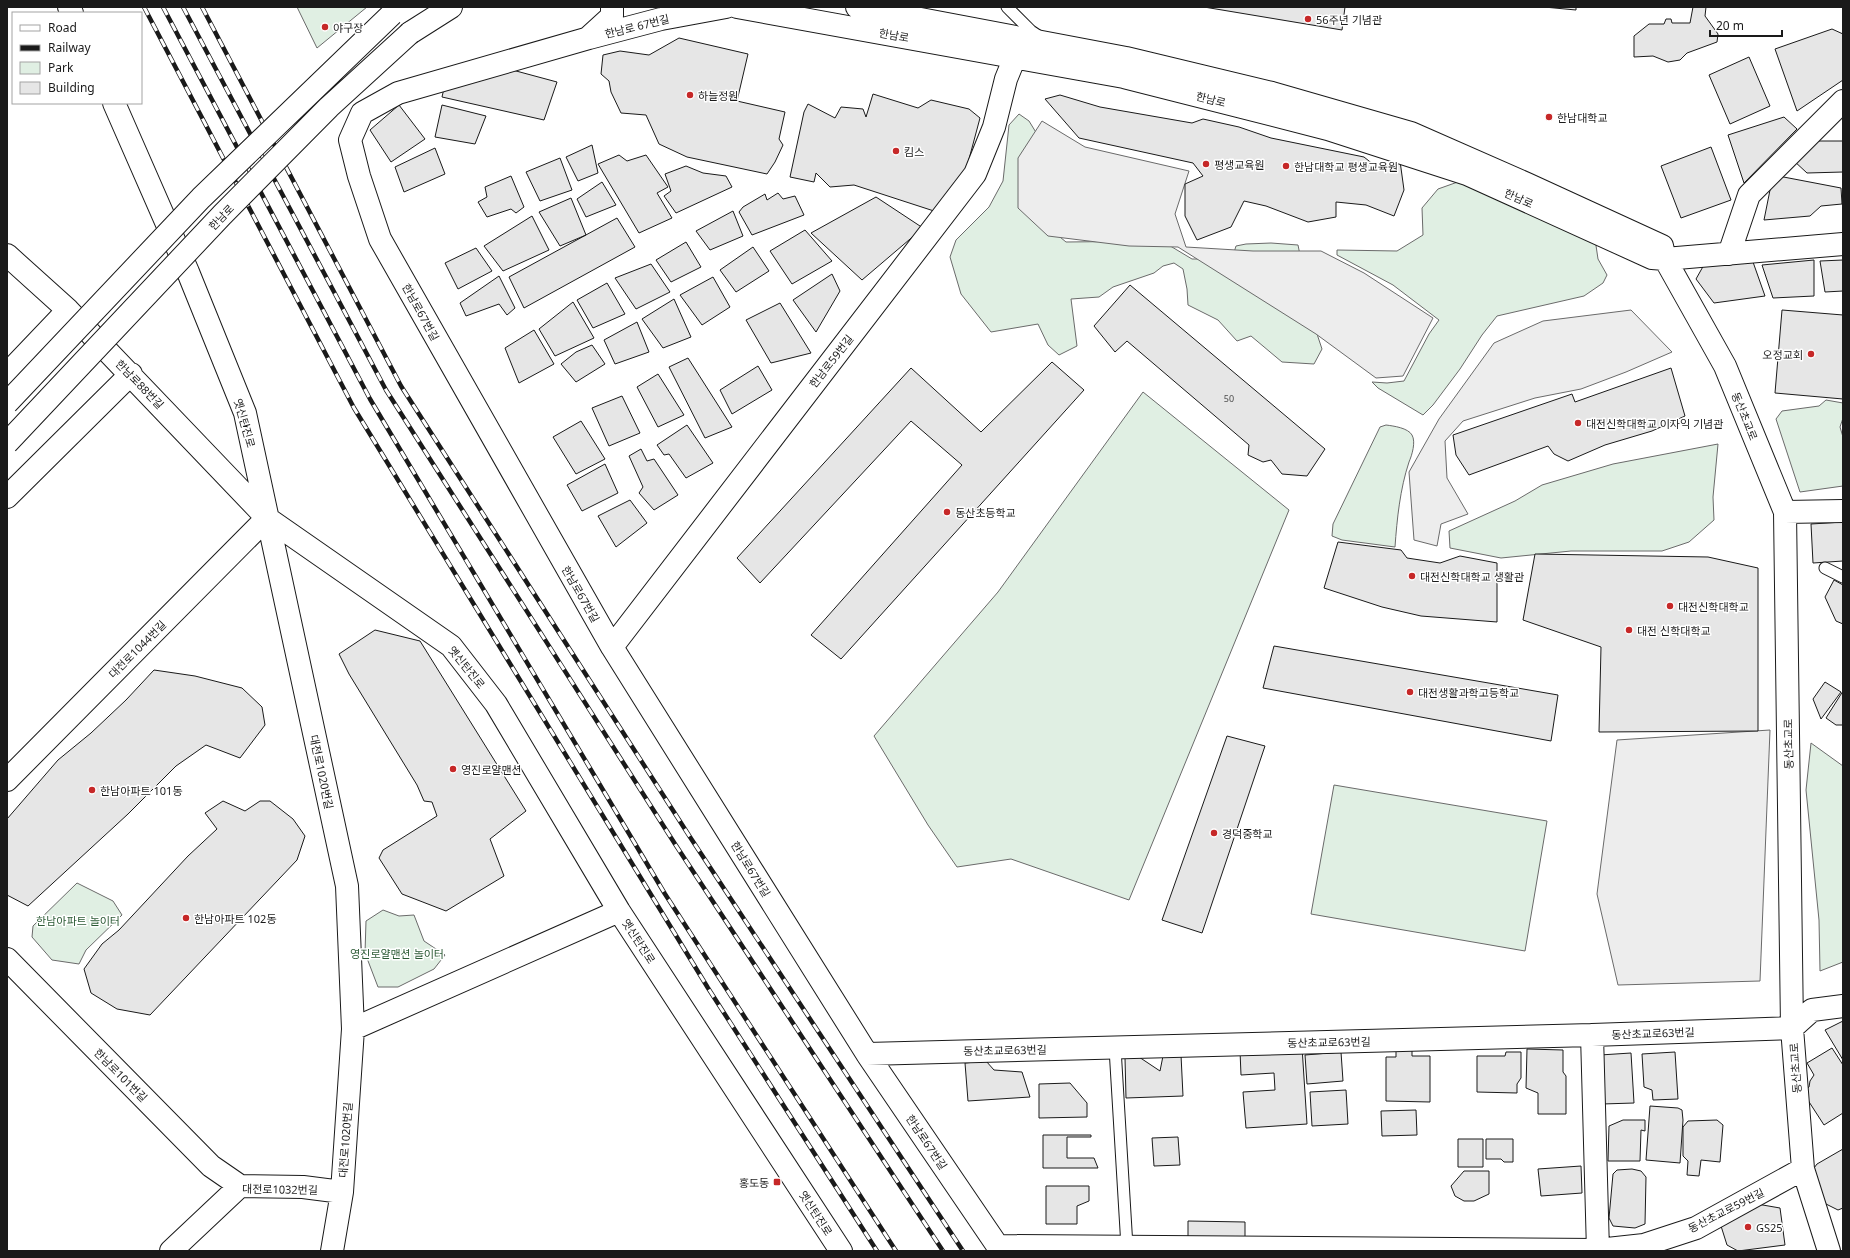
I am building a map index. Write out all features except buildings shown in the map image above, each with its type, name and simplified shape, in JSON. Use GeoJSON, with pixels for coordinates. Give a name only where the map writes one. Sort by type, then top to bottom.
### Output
{"type":"FeatureCollection","features":[{"type":"Feature","properties":{"kind":"street","name":"한남로"},"geometry":{"type":"LineString","coordinates":[[7,443],[222,215],[329,107],[410,33],[451,7]]}},
{"type":"Feature","properties":{"kind":"street","name":"한남로 67번길"},"geometry":{"type":"LineString","coordinates":[[588,38],[612,16],[612,7]]}},
{"type":"Feature","properties":{"kind":"street","name":"한남로 67번길"},"geometry":{"type":"LineString","coordinates":[[588,38],[661,19],[726,7]]}},
{"type":"Feature","properties":{"kind":"street","name":"한남로"},"geometry":{"type":"LineString","coordinates":[[737,7],[1124,77],[1328,129],[1467,174],[1652,258],[1666,259],[1843,244]]}},
{"type":"Feature","properties":{"kind":"street","name":"한남로"},"geometry":{"type":"LineString","coordinates":[[857,7],[1126,58],[1272,93],[1411,134],[1527,184],[1662,246],[1666,259]]}},
{"type":"Feature","properties":{"kind":"street"},"geometry":{"type":"LineString","coordinates":[[7,403],[201,198],[397,10]]}},
{"type":"Feature","properties":{"kind":"street","name":"한남로67번길"},"geometry":{"type":"LineString","coordinates":[[588,38],[398,93],[362,113],[350,140],[359,176],[380,239],[612,647],[867,1054],[999,1248]]}},
{"type":"Feature","properties":{"kind":"street","name":"한남로59번길"},"geometry":{"type":"LineString","coordinates":[[612,647],[975,174],[994,128],[1006,79],[1015,57]]}},
{"type":"Feature","properties":{"kind":"street"},"geometry":{"type":"LineString","coordinates":[[1729,254],[1750,195],[1843,101]]}},
{"type":"Feature","properties":{"kind":"street","name":"옛신탄진로"},"geometry":{"type":"LineString","coordinates":[[114,104],[188,272],[245,413],[268,518],[451,646],[496,704],[619,911],[841,1251]]}},
{"type":"Feature","properties":{"kind":"street","name":"한남로88번길"},"geometry":{"type":"LineString","coordinates":[[7,255],[68,310],[268,518]]}},
{"type":"Feature","properties":{"kind":"street","name":"동산초교로"},"geometry":{"type":"LineString","coordinates":[[1666,259],[1725,366],[1785,512],[1792,1028],[1803,1169],[1829,1251]]}},
{"type":"Feature","properties":{"kind":"street"},"geometry":{"type":"LineString","coordinates":[[7,374],[68,310]]}},
{"type":"Feature","properties":{"kind":"street"},"geometry":{"type":"LineString","coordinates":[[7,497],[131,374]]}},
{"type":"Feature","properties":{"kind":"street"},"geometry":{"type":"LineString","coordinates":[[1785,512],[1843,511]]}},
{"type":"Feature","properties":{"kind":"street","name":"대전로1044번길"},"geometry":{"type":"LineString","coordinates":[[7,780],[268,518]]}},
{"type":"Feature","properties":{"kind":"street","name":"대전로1020번길"},"geometry":{"type":"LineString","coordinates":[[268,518],[347,886],[353,1029],[342,1192],[332,1251]]}},
{"type":"Feature","properties":{"kind":"street"},"geometry":{"type":"LineString","coordinates":[[353,1029],[619,911]]}},
{"type":"Feature","properties":{"kind":"street","name":"한남로101번길"},"geometry":{"type":"LineString","coordinates":[[7,959],[211,1166],[240,1186]]}},
{"type":"Feature","properties":{"kind":"street"},"geometry":{"type":"LineString","coordinates":[[1792,1028],[1812,1010],[1843,1006]]}},
{"type":"Feature","properties":{"kind":"street","name":"동산초교로63번길"},"geometry":{"type":"LineString","coordinates":[[867,1054],[1592,1036],[1792,1028]]}},
{"type":"Feature","properties":{"kind":"street"},"geometry":{"type":"LineString","coordinates":[[1592,1036],[1598,1250]]}},
{"type":"Feature","properties":{"kind":"street","name":"동산초교로59번길"},"geometry":{"type":"LineString","coordinates":[[999,1248],[1127,1247],[1598,1250],[1644,1245],[1696,1228],[1803,1169]]}},
{"type":"Feature","properties":{"kind":"street","name":"대전로1032번길"},"geometry":{"type":"LineString","coordinates":[[171,1251],[240,1186],[304,1187],[342,1192]]}},
{"type":"Feature","properties":{"kind":"lane"},"geometry":{"type":"LineString","coordinates":[[886,13],[906,7]]}},
{"type":"Feature","properties":{"kind":"lane"},"geometry":{"type":"LineString","coordinates":[[920,7],[938,23]]}},
{"type":"Feature","properties":{"kind":"lane"},"geometry":{"type":"LineString","coordinates":[[1007,7],[1030,31],[1052,44]]}},
{"type":"Feature","properties":{"kind":"lane"},"geometry":{"type":"LineString","coordinates":[[1825,568],[1843,577]]}},
{"type":"Feature","properties":{"kind":"lane"},"geometry":{"type":"LineString","coordinates":[[1115,1048],[1127,1247]]}},
{"type":"Feature","properties":{"kind":"green space","name":"야구장"},"geometry":{"type":"Polygon","coordinates":[[[297,7],[367,7],[317,48],[297,7]]]}},
{"type":"Feature","properties":{"kind":"green space"},"geometry":{"type":"Polygon","coordinates":[[[1019,114],[1029,121],[1037,134],[1026,209],[1066,242],[1162,241],[1192,259],[1232,259],[1236,246],[1246,244],[1271,243],[1298,245],[1314,325],[1322,349],[1314,364],[1282,362],[1251,336],[1237,341],[1218,320],[1188,305],[1187,289],[1183,269],[1174,263],[1163,266],[1154,273],[1113,287],[1099,297],[1071,299],[1077,346],[1059,355],[1048,345],[1038,324],[991,332],[961,294],[950,257],[956,240],[989,207],[1003,181],[1009,125],[1019,114]]]}},
{"type":"Feature","properties":{"kind":"green space"},"geometry":{"type":"Polygon","coordinates":[[[1469,178],[1594,232],[1598,259],[1607,275],[1603,283],[1584,296],[1497,316],[1482,335],[1460,369],[1433,405],[1423,415],[1378,388],[1372,382],[1387,383],[1404,381],[1429,334],[1439,320],[1393,285],[1337,255],[1337,250],[1397,251],[1423,235],[1422,208],[1438,189],[1469,178]]]}},
{"type":"Feature","properties":{"kind":"green space"},"geometry":{"type":"Polygon","coordinates":[[[1143,392],[1289,510],[1129,900],[1011,859],[957,867],[928,825],[874,736],[998,592],[1143,392]]]}},
{"type":"Feature","properties":{"kind":"green space"},"geometry":{"type":"Polygon","coordinates":[[[1826,400],[1843,403],[1843,418],[1840,427],[1843,437],[1843,486],[1800,492],[1776,419],[1782,411],[1819,406],[1826,400]]]}},
{"type":"Feature","properties":{"kind":"green space"},"geometry":{"type":"Polygon","coordinates":[[[1386,425],[1407,431],[1412,435],[1414,441],[1401,493],[1395,547],[1342,540],[1332,536],[1333,524],[1380,427],[1386,425]]]}},
{"type":"Feature","properties":{"kind":"green space"},"geometry":{"type":"Polygon","coordinates":[[[1718,444],[1713,497],[1714,520],[1689,542],[1662,551],[1571,551],[1501,558],[1450,548],[1449,531],[1515,501],[1542,485],[1613,464],[1718,444]]]}},
{"type":"Feature","properties":{"kind":"green space"},"geometry":{"type":"Polygon","coordinates":[[[1811,743],[1843,766],[1843,962],[1820,971],[1819,920],[1806,790],[1811,743]]]}},
{"type":"Feature","properties":{"kind":"green space"},"geometry":{"type":"Polygon","coordinates":[[[1334,785],[1547,821],[1525,951],[1311,914],[1334,785]]]}},
{"type":"Feature","properties":{"kind":"green space","name":"한남아파트 놀이터"},"geometry":{"type":"Polygon","coordinates":[[[77,883],[113,901],[122,915],[86,950],[79,964],[52,960],[32,937],[33,926],[77,883]]]}},
{"type":"Feature","properties":{"kind":"green space","name":"영진로얄맨션 놀이터"},"geometry":{"type":"Polygon","coordinates":[[[383,910],[399,916],[414,915],[424,941],[445,955],[434,969],[398,987],[378,987],[365,953],[366,921],[383,910]]]}},
{"type":"Feature","properties":{"kind":"shaded area"},"geometry":{"type":"Polygon","coordinates":[[[1042,121],[1085,147],[1189,171],[1175,214],[1186,247],[1253,251],[1321,251],[1364,273],[1433,318],[1403,376],[1376,378],[1316,334],[1178,247],[1129,246],[1048,236],[1018,208],[1018,158],[1042,121]]]}},
{"type":"Feature","properties":{"kind":"shaded area"},"geometry":{"type":"Polygon","coordinates":[[[1631,310],[1672,352],[1626,372],[1581,389],[1535,398],[1463,421],[1445,441],[1447,478],[1468,514],[1441,524],[1437,546],[1414,540],[1409,472],[1439,419],[1494,343],[1543,321],[1631,310]]]}},
{"type":"Feature","properties":{"kind":"shaded area"},"geometry":{"type":"Polygon","coordinates":[[[1770,730],[1760,981],[1618,985],[1597,894],[1617,740],[1770,730]]]}},
{"type":"Feature","properties":{"kind":"railway"},"geometry":{"type":"LineString","coordinates":[[144,7],[354,408],[708,988],[877,1251]]}},
{"type":"Feature","properties":{"kind":"railway"},"geometry":{"type":"LineString","coordinates":[[163,7],[370,399],[665,894],[896,1251]]}},
{"type":"Feature","properties":{"kind":"railway"},"geometry":{"type":"LineString","coordinates":[[183,7],[386,390],[675,844],[943,1251]]}},
{"type":"Feature","properties":{"kind":"railway"},"geometry":{"type":"LineString","coordinates":[[202,7],[401,386],[690,837],[963,1251]]}},
{"type":"Feature","properties":{"kind":"place","name":"56주년 기념관"},"geometry":{"type":"Point","coordinates":[1308,19]}},
{"type":"Feature","properties":{"kind":"place","name":"야구장"},"geometry":{"type":"Point","coordinates":[325,27]}},
{"type":"Feature","properties":{"kind":"place","name":"하늘정원"},"geometry":{"type":"Point","coordinates":[690,95]}},
{"type":"Feature","properties":{"kind":"place","name":"한남대학교"},"geometry":{"type":"Point","coordinates":[1549,117]}},
{"type":"Feature","properties":{"kind":"place","name":"킴스"},"geometry":{"type":"Point","coordinates":[896,151]}},
{"type":"Feature","properties":{"kind":"place","name":"평생교육원"},"geometry":{"type":"Point","coordinates":[1206,164]}},
{"type":"Feature","properties":{"kind":"place","name":"한남대학교 평생교육원"},"geometry":{"type":"Point","coordinates":[1286,166]}},
{"type":"Feature","properties":{"kind":"place","name":"오정교회"},"geometry":{"type":"Point","coordinates":[1811,354]}},
{"type":"Feature","properties":{"kind":"place","name":"대전신학대학교 이자익 기념관"},"geometry":{"type":"Point","coordinates":[1578,423]}},
{"type":"Feature","properties":{"kind":"place","name":"동산초등학교"},"geometry":{"type":"Point","coordinates":[947,512]}},
{"type":"Feature","properties":{"kind":"place","name":"대전신학대학교 생활관"},"geometry":{"type":"Point","coordinates":[1412,576]}},
{"type":"Feature","properties":{"kind":"place","name":"대전신학대학교"},"geometry":{"type":"Point","coordinates":[1670,606]}},
{"type":"Feature","properties":{"kind":"place","name":"대전 신학대학교"},"geometry":{"type":"Point","coordinates":[1629,630]}},
{"type":"Feature","properties":{"kind":"place","name":"대전생활과학고등학교"},"geometry":{"type":"Point","coordinates":[1410,692]}},
{"type":"Feature","properties":{"kind":"place","name":"영진로얄맨션"},"geometry":{"type":"Point","coordinates":[453,769]}},
{"type":"Feature","properties":{"kind":"place","name":"한남아파트 101동"},"geometry":{"type":"Point","coordinates":[92,790]}},
{"type":"Feature","properties":{"kind":"place","name":"경덕중학교"},"geometry":{"type":"Point","coordinates":[1214,833]}},
{"type":"Feature","properties":{"kind":"place","name":"한남아파트 102동"},"geometry":{"type":"Point","coordinates":[186,918]}},
{"type":"Feature","properties":{"kind":"place","name":"홍도동"},"geometry":{"type":"Point","coordinates":[777,1182]}},
{"type":"Feature","properties":{"kind":"place","name":"GS25"},"geometry":{"type":"Point","coordinates":[1748,1227]}}]}
